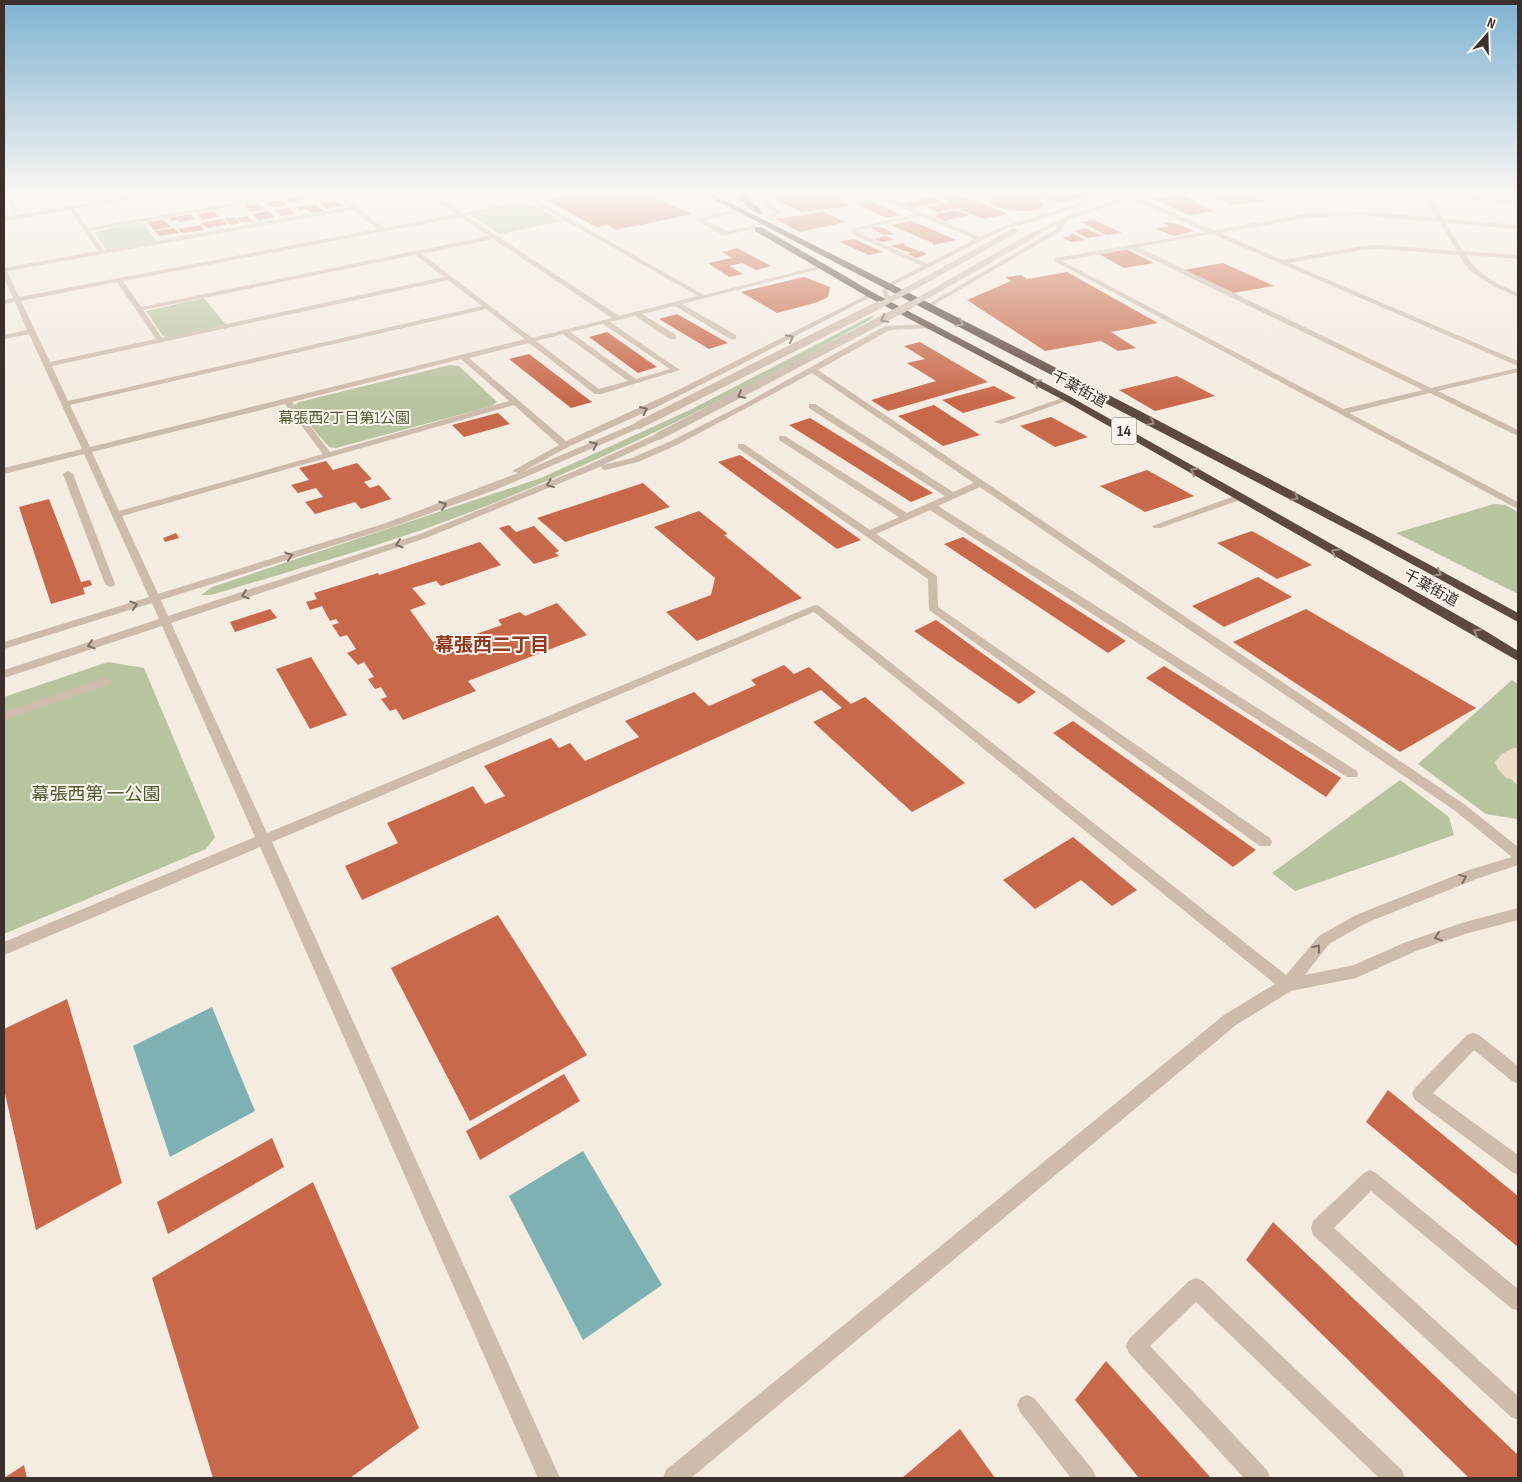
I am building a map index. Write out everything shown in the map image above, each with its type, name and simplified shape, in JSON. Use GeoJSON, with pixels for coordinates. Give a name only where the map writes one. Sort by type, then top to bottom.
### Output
{"type":"FeatureCollection","features":[{"type":"Feature","properties":{"kind":"highway","name":"千葉街道"},"geometry":{"type":"LineString","coordinates":[[817,263],[871,295],[1068,399],[1471,628],[1518,657]]}},
{"type":"Feature","properties":{"kind":"highway","name":"千葉街道"},"geometry":{"type":"LineString","coordinates":[[844,263],[1362,532],[1518,618]]}},
{"type":"Feature","properties":{"kind":"street"},"geometry":{"type":"LineString","coordinates":[[43,263],[4,270],[10,301],[31,332],[47,365],[165,621],[549,1478]]}},
{"type":"Feature","properties":{"kind":"street"},"geometry":{"type":"LineString","coordinates":[[10,301],[209,263]]}},
{"type":"Feature","properties":{"kind":"street"},"geometry":{"type":"LineString","coordinates":[[139,309],[366,263]]}},
{"type":"Feature","properties":{"kind":"street"},"geometry":{"type":"LineString","coordinates":[[430,263],[598,392],[676,370],[603,321]]}},
{"type":"Feature","properties":{"kind":"street"},"geometry":{"type":"LineString","coordinates":[[534,263],[617,318]]}},
{"type":"Feature","properties":{"kind":"street"},"geometry":{"type":"LineString","coordinates":[[644,263],[702,296]]}},
{"type":"Feature","properties":{"kind":"street"},"geometry":{"type":"LineString","coordinates":[[921,263],[927,266]]}},
{"type":"Feature","properties":{"kind":"street"},"geometry":{"type":"LineString","coordinates":[[890,305],[884,291],[888,286],[933,263]]}},
{"type":"Feature","properties":{"kind":"street"},"geometry":{"type":"LineString","coordinates":[[4,646],[380,528],[492,488],[639,425],[710,392],[957,263]]}},
{"type":"Feature","properties":{"kind":"street"},"geometry":{"type":"LineString","coordinates":[[4,674],[423,536],[580,472],[659,436],[941,289],[985,263]]}},
{"type":"Feature","properties":{"kind":"street"},"geometry":{"type":"LineString","coordinates":[[928,306],[1002,263]]}},
{"type":"Feature","properties":{"kind":"street"},"geometry":{"type":"LineString","coordinates":[[1062,263],[1518,506]]}},
{"type":"Feature","properties":{"kind":"street"},"geometry":{"type":"LineString","coordinates":[[1165,263],[1518,433]]}},
{"type":"Feature","properties":{"kind":"street"},"geometry":{"type":"LineString","coordinates":[[1286,263],[1518,364]]}},
{"type":"Feature","properties":{"kind":"street"},"geometry":{"type":"LineString","coordinates":[[1466,263],[1471,270],[1479,276],[1518,295]]}},
{"type":"Feature","properties":{"kind":"street"},"geometry":{"type":"LineString","coordinates":[[4,471],[824,267]]}},
{"type":"Feature","properties":{"kind":"street"},"geometry":{"type":"LineString","coordinates":[[47,365],[450,278]]}},
{"type":"Feature","properties":{"kind":"street"},"geometry":{"type":"LineString","coordinates":[[120,280],[160,341]]}},
{"type":"Feature","properties":{"kind":"street"},"geometry":{"type":"LineString","coordinates":[[492,488],[537,458],[700,384],[871,295]]}},
{"type":"Feature","properties":{"kind":"street"},"geometry":{"type":"LineString","coordinates":[[675,303],[733,337]]}},
{"type":"Feature","properties":{"kind":"street"},"geometry":{"type":"LineString","coordinates":[[64,404],[486,307]]}},
{"type":"Feature","properties":{"kind":"street"},"geometry":{"type":"LineString","coordinates":[[635,313],[673,337]]}},
{"type":"Feature","properties":{"kind":"street"},"geometry":{"type":"LineString","coordinates":[[580,472],[635,460],[674,443],[888,328],[932,326]]}},
{"type":"Feature","properties":{"kind":"street"},"geometry":{"type":"LineString","coordinates":[[563,331],[635,382]]}},
{"type":"Feature","properties":{"kind":"street"},"geometry":{"type":"LineString","coordinates":[[4,337],[31,332]]}},
{"type":"Feature","properties":{"kind":"street"},"geometry":{"type":"LineString","coordinates":[[462,356],[565,445]]}},
{"type":"Feature","properties":{"kind":"street"},"geometry":{"type":"LineString","coordinates":[[813,370],[1459,807],[1518,854]]}},
{"type":"Feature","properties":{"kind":"street"},"geometry":{"type":"LineString","coordinates":[[1342,412],[1518,370]]}},
{"type":"Feature","properties":{"kind":"street"},"geometry":{"type":"LineString","coordinates":[[998,422],[1068,399]]}},
{"type":"Feature","properties":{"kind":"street"},"geometry":{"type":"LineString","coordinates":[[286,400],[328,455]]}},
{"type":"Feature","properties":{"kind":"street"},"geometry":{"type":"LineString","coordinates":[[116,515],[515,402]]}},
{"type":"Feature","properties":{"kind":"street"},"geometry":{"type":"LineString","coordinates":[[812,406],[952,496]]}},
{"type":"Feature","properties":{"kind":"street"},"geometry":{"type":"LineString","coordinates":[[782,438],[906,517]]}},
{"type":"Feature","properties":{"kind":"street"},"geometry":{"type":"LineString","coordinates":[[741,446],[933,578],[934,608],[1265,842]]}},
{"type":"Feature","properties":{"kind":"street"},"geometry":{"type":"LineString","coordinates":[[68,474],[110,584]]}},
{"type":"Feature","properties":{"kind":"street"},"geometry":{"type":"LineString","coordinates":[[869,534],[981,483]]}},
{"type":"Feature","properties":{"kind":"street"},"geometry":{"type":"LineString","coordinates":[[1157,526],[1240,497]]}},
{"type":"Feature","properties":{"kind":"street"},"geometry":{"type":"LineString","coordinates":[[931,506],[1352,774]]}},
{"type":"Feature","properties":{"kind":"street"},"geometry":{"type":"LineString","coordinates":[[4,948],[229,852],[263,840],[815,608],[1286,985]]}},
{"type":"Feature","properties":{"kind":"street"},"geometry":{"type":"LineString","coordinates":[[4,716],[106,681]]}},
{"type":"Feature","properties":{"kind":"street"},"geometry":{"type":"LineString","coordinates":[[674,1478],[1230,1020],[1286,985],[1324,940],[1361,919],[1474,874],[1518,860]]}},
{"type":"Feature","properties":{"kind":"street"},"geometry":{"type":"LineString","coordinates":[[1286,985],[1356,970],[1411,946],[1465,928],[1518,914]]}},
{"type":"Feature","properties":{"kind":"street"},"geometry":{"type":"LineString","coordinates":[[1518,1076],[1473,1040],[1420,1094],[1518,1166]]}},
{"type":"Feature","properties":{"kind":"street"},"geometry":{"type":"LineString","coordinates":[[1518,1301],[1370,1178],[1320,1228],[1518,1410]]}},
{"type":"Feature","properties":{"kind":"street"},"geometry":{"type":"LineString","coordinates":[[1259,1478],[1136,1346],[1196,1288],[1394,1478]]}},
{"type":"Feature","properties":{"kind":"street"},"geometry":{"type":"LineString","coordinates":[[1027,1405],[1085,1478]]}},
{"type":"Feature","properties":{"kind":"green space"},"geometry":{"type":"Polygon","coordinates":[[[204,298],[226,325],[171,337],[163,336],[146,311],[204,298]]]}},
{"type":"Feature","properties":{"kind":"green space"},"geometry":{"type":"Polygon","coordinates":[[[871,316],[874,317],[823,346],[682,419],[538,485],[455,518],[386,542],[211,595],[201,595],[212,587],[541,478],[694,408],[871,316]]]}},
{"type":"Feature","properties":{"kind":"green space","name":"幕張西2丁目第1公園"},"geometry":{"type":"Polygon","coordinates":[[[450,365],[459,366],[497,402],[492,406],[336,448],[329,447],[293,406],[299,402],[450,365]]]}},
{"type":"Feature","properties":{"kind":"green space"},"geometry":{"type":"Polygon","coordinates":[[[1494,504],[1505,505],[1518,512],[1518,594],[1396,533],[1494,504]]]}},
{"type":"Feature","properties":{"kind":"green space","name":"幕張西第 一公園"},"geometry":{"type":"Polygon","coordinates":[[[108,662],[144,668],[215,837],[206,849],[4,934],[4,697],[108,662]]]}},
{"type":"Feature","properties":{"kind":"green space"},"geometry":{"type":"Polygon","coordinates":[[[1512,680],[1518,684],[1517,819],[1486,814],[1418,764],[1512,680]]]}},
{"type":"Feature","properties":{"kind":"green space"},"geometry":{"type":"Polygon","coordinates":[[[1400,780],[1449,817],[1454,835],[1295,891],[1272,873],[1400,780]]]}},
{"type":"Feature","properties":{"kind":"shaded area"},"geometry":{"type":"Polygon","coordinates":[[[1513,748],[1518,748],[1518,786],[1511,779],[1506,778],[1497,768],[1495,762],[1502,754],[1513,748]]]}},
{"type":"Feature","properties":{"kind":"water"},"geometry":{"type":"Polygon","coordinates":[[[212,1007],[255,1111],[170,1157],[133,1046],[212,1007]]]}},
{"type":"Feature","properties":{"kind":"water"},"geometry":{"type":"Polygon","coordinates":[[[583,1151],[662,1285],[583,1340],[509,1196],[583,1151]]]}},
{"type":"Feature","properties":{"kind":"building"},"geometry":{"type":"Polygon","coordinates":[[[708,263],[741,263],[729,266],[743,274],[729,277],[708,263]]]}},
{"type":"Feature","properties":{"kind":"building"},"geometry":{"type":"Polygon","coordinates":[[[742,263],[766,263],[771,266],[756,270],[742,263]]]}},
{"type":"Feature","properties":{"kind":"building"},"geometry":{"type":"Polygon","coordinates":[[[1115,263],[1153,263],[1124,268],[1115,263]]]}},
{"type":"Feature","properties":{"kind":"building"},"geometry":{"type":"Polygon","coordinates":[[[1223,263],[1274,286],[1233,293],[1184,270],[1223,263]]]}},
{"type":"Feature","properties":{"kind":"building"},"geometry":{"type":"Polygon","coordinates":[[[1067,272],[1158,323],[1111,332],[1136,348],[1118,351],[1101,341],[1045,351],[967,300],[1011,281],[1005,277],[1021,275],[1027,279],[1067,272]]]}},
{"type":"Feature","properties":{"kind":"building"},"geometry":{"type":"Polygon","coordinates":[[[804,277],[830,287],[828,297],[818,302],[777,313],[741,292],[804,277]]]}},
{"type":"Feature","properties":{"kind":"building"},"geometry":{"type":"Polygon","coordinates":[[[677,314],[728,343],[709,349],[659,319],[677,314]]]}},
{"type":"Feature","properties":{"kind":"building"},"geometry":{"type":"Polygon","coordinates":[[[607,332],[657,367],[638,373],[589,337],[607,332]]]}},
{"type":"Feature","properties":{"kind":"building"},"geometry":{"type":"Polygon","coordinates":[[[920,342],[988,382],[888,411],[871,400],[936,381],[907,363],[925,359],[904,346],[920,342]]]}},
{"type":"Feature","properties":{"kind":"building"},"geometry":{"type":"Polygon","coordinates":[[[529,354],[592,402],[571,408],[509,359],[529,354]]]}},
{"type":"Feature","properties":{"kind":"building"},"geometry":{"type":"Polygon","coordinates":[[[1177,376],[1215,396],[1155,411],[1119,390],[1177,376]]]}},
{"type":"Feature","properties":{"kind":"building"},"geometry":{"type":"Polygon","coordinates":[[[994,386],[1016,398],[963,413],[942,400],[994,386]]]}},
{"type":"Feature","properties":{"kind":"building"},"geometry":{"type":"Polygon","coordinates":[[[934,405],[980,435],[943,446],[898,416],[934,405]]]}},
{"type":"Feature","properties":{"kind":"building"},"geometry":{"type":"Polygon","coordinates":[[[498,413],[510,424],[464,437],[452,425],[498,413]]]}},
{"type":"Feature","properties":{"kind":"building"},"geometry":{"type":"Polygon","coordinates":[[[1051,417],[1088,437],[1055,447],[1020,426],[1051,417]]]}},
{"type":"Feature","properties":{"kind":"building"},"geometry":{"type":"Polygon","coordinates":[[[810,418],[933,493],[911,502],[789,425],[810,418]]]}},
{"type":"Feature","properties":{"kind":"building"},"geometry":{"type":"Polygon","coordinates":[[[740,455],[861,540],[837,549],[718,462],[740,455]]]}},
{"type":"Feature","properties":{"kind":"building"},"geometry":{"type":"Polygon","coordinates":[[[326,461],[333,470],[357,463],[372,479],[364,482],[370,488],[379,485],[391,499],[361,509],[355,502],[315,514],[305,502],[323,497],[316,488],[298,493],[291,485],[309,480],[299,468],[326,461]]]}},
{"type":"Feature","properties":{"kind":"building"},"geometry":{"type":"Polygon","coordinates":[[[1147,470],[1194,496],[1145,512],[1100,486],[1147,470]]]}},
{"type":"Feature","properties":{"kind":"building"},"geometry":{"type":"Polygon","coordinates":[[[643,483],[670,507],[565,542],[537,518],[643,483]]]}},
{"type":"Feature","properties":{"kind":"building"},"geometry":{"type":"Polygon","coordinates":[[[49,499],[81,582],[90,580],[92,585],[83,588],[85,594],[51,604],[19,507],[49,499]]]}},
{"type":"Feature","properties":{"kind":"building"},"geometry":{"type":"Polygon","coordinates":[[[699,511],[728,534],[724,535],[802,598],[697,641],[666,612],[711,595],[715,578],[654,527],[699,511]]]}},
{"type":"Feature","properties":{"kind":"building"},"geometry":{"type":"Polygon","coordinates":[[[509,525],[516,532],[534,526],[559,551],[555,553],[559,556],[534,564],[499,528],[509,525]]]}},
{"type":"Feature","properties":{"kind":"building"},"geometry":{"type":"Polygon","coordinates":[[[1252,531],[1312,565],[1277,579],[1217,543],[1252,531]]]}},
{"type":"Feature","properties":{"kind":"building"},"geometry":{"type":"Polygon","coordinates":[[[176,533],[179,538],[165,542],[163,538],[176,533]]]}},
{"type":"Feature","properties":{"kind":"building"},"geometry":{"type":"Polygon","coordinates":[[[963,537],[1126,641],[1108,653],[944,544],[963,537]]]}},
{"type":"Feature","properties":{"kind":"building"},"geometry":{"type":"Polygon","coordinates":[[[480,542],[501,565],[441,586],[436,581],[412,588],[426,604],[410,610],[433,642],[452,635],[456,641],[502,625],[498,620],[520,612],[525,616],[557,603],[587,635],[468,681],[476,691],[403,720],[396,709],[390,711],[381,699],[387,697],[381,687],[375,689],[368,679],[374,677],[364,662],[358,665],[347,653],[356,649],[347,635],[340,637],[332,625],[339,623],[336,619],[330,621],[322,606],[310,610],[306,602],[317,599],[314,593],[378,573],[379,575],[480,542]]]}},
{"type":"Feature","properties":{"kind":"building"},"geometry":{"type":"Polygon","coordinates":[[[1258,577],[1292,597],[1224,627],[1192,606],[1258,577]]]}},
{"type":"Feature","properties":{"kind":"building"},"geometry":{"type":"Polygon","coordinates":[[[270,609],[277,618],[235,632],[230,622],[270,609]]]}},
{"type":"Feature","properties":{"kind":"building"},"geometry":{"type":"Polygon","coordinates":[[[1306,609],[1476,708],[1400,752],[1233,642],[1306,609]]]}},
{"type":"Feature","properties":{"kind":"building"},"geometry":{"type":"Polygon","coordinates":[[[936,620],[1036,692],[1019,704],[914,631],[936,620]]]}},
{"type":"Feature","properties":{"kind":"building"},"geometry":{"type":"Polygon","coordinates":[[[311,657],[347,715],[310,729],[276,669],[311,657]]]}},
{"type":"Feature","properties":{"kind":"building"},"geometry":{"type":"Polygon","coordinates":[[[784,665],[794,674],[809,667],[851,704],[865,697],[965,783],[912,812],[813,722],[842,708],[821,690],[362,900],[345,866],[398,843],[387,823],[473,786],[485,804],[505,796],[484,766],[551,738],[559,748],[570,743],[585,761],[639,737],[625,721],[694,692],[709,706],[756,685],[751,680],[784,665]]]}},
{"type":"Feature","properties":{"kind":"building"},"geometry":{"type":"Polygon","coordinates":[[[1164,666],[1341,778],[1326,797],[1146,678],[1164,666]]]}},
{"type":"Feature","properties":{"kind":"building"},"geometry":{"type":"Polygon","coordinates":[[[1073,721],[1256,850],[1233,867],[1053,733],[1073,721]]]}},
{"type":"Feature","properties":{"kind":"building"},"geometry":{"type":"Polygon","coordinates":[[[1073,837],[1137,890],[1112,906],[1081,880],[1035,909],[1003,880],[1073,837]]]}},
{"type":"Feature","properties":{"kind":"building"},"geometry":{"type":"Polygon","coordinates":[[[498,915],[587,1055],[470,1121],[391,968],[498,915]]]}},
{"type":"Feature","properties":{"kind":"building"},"geometry":{"type":"Polygon","coordinates":[[[67,999],[122,1183],[36,1230],[4,1089],[4,1029],[67,999]]]}},
{"type":"Feature","properties":{"kind":"building"},"geometry":{"type":"Polygon","coordinates":[[[564,1074],[580,1101],[480,1160],[466,1131],[564,1074]]]}},
{"type":"Feature","properties":{"kind":"building"},"geometry":{"type":"Polygon","coordinates":[[[1388,1090],[1518,1196],[1518,1247],[1366,1122],[1388,1090]]]}},
{"type":"Feature","properties":{"kind":"building"},"geometry":{"type":"Polygon","coordinates":[[[272,1138],[284,1167],[168,1234],[157,1202],[272,1138]]]}},
{"type":"Feature","properties":{"kind":"building"},"geometry":{"type":"Polygon","coordinates":[[[313,1182],[419,1428],[350,1478],[213,1478],[152,1278],[313,1182]]]}},
{"type":"Feature","properties":{"kind":"building"},"geometry":{"type":"Polygon","coordinates":[[[1273,1222],[1518,1455],[1518,1478],[1469,1478],[1246,1260],[1273,1222]]]}},
{"type":"Feature","properties":{"kind":"building"},"geometry":{"type":"Polygon","coordinates":[[[1106,1361],[1211,1478],[1139,1478],[1075,1400],[1106,1361]]]}},
{"type":"Feature","properties":{"kind":"building"},"geometry":{"type":"Polygon","coordinates":[[[960,1429],[995,1478],[902,1478],[960,1429]]]}},
{"type":"Feature","properties":{"kind":"building"},"geometry":{"type":"Polygon","coordinates":[[[24,1465],[27,1478],[4,1478],[24,1465]]]}},
{"type":"Feature","properties":{"kind":"district","name":"幕張西二丁目"},"geometry":{"type":"Point","coordinates":[492,645]}}]}
